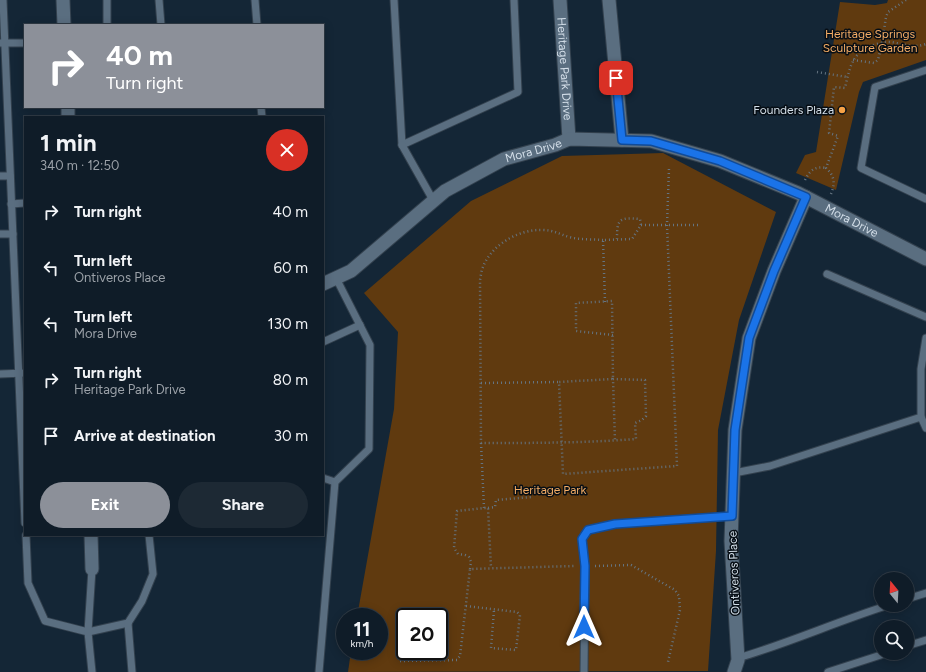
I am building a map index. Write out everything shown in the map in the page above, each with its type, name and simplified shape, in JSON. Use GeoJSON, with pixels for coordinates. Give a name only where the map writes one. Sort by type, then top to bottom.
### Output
{"type":"FeatureCollection","features":[{"type":"Feature","properties":{"kind":"street"},"geometry":{"type":"LineString","coordinates":[[63,0],[64,24]]}},
{"type":"Feature","properties":{"kind":"street","name":"Heritage Park Drive"},"geometry":{"type":"LineString","coordinates":[[560,0],[569,139]]}},
{"type":"Feature","properties":{"kind":"street"},"geometry":{"type":"LineString","coordinates":[[609,0],[622,140]]}},
{"type":"Feature","properties":{"kind":"street","name":"Mora Drive"},"geometry":{"type":"LineString","coordinates":[[324,284],[351,271],[444,191],[504,159],[555,145],[569,139],[651,141],[720,161],[802,195],[926,259]]}},
{"type":"Feature","properties":{"kind":"street","name":"Ontiveros Place"},"geometry":{"type":"LineString","coordinates":[[734,672],[738,658],[731,541],[735,430],[749,338],[802,195]]}},
{"type":"Feature","properties":{"kind":"street"},"geometry":{"type":"LineString","coordinates":[[90,536],[92,569]]}},
{"type":"Feature","properties":{"kind":"lane"},"geometry":{"type":"LineString","coordinates":[[3,0],[2,43],[22,373],[24,473]]}},
{"type":"Feature","properties":{"kind":"lane"},"geometry":{"type":"LineString","coordinates":[[106,0],[107,24]]}},
{"type":"Feature","properties":{"kind":"lane"},"geometry":{"type":"LineString","coordinates":[[159,0],[161,24]]}},
{"type":"Feature","properties":{"kind":"lane"},"geometry":{"type":"LineString","coordinates":[[255,0],[256,24]]}},
{"type":"Feature","properties":{"kind":"lane"},"geometry":{"type":"LineString","coordinates":[[394,0],[402,144],[433,200]]}},
{"type":"Feature","properties":{"kind":"lane"},"geometry":{"type":"LineString","coordinates":[[402,144],[518,92],[514,0]]}},
{"type":"Feature","properties":{"kind":"lane"},"geometry":{"type":"LineString","coordinates":[[2,43],[24,43]]}},
{"type":"Feature","properties":{"kind":"lane"},"geometry":{"type":"LineString","coordinates":[[926,70],[875,87],[861,168],[926,199]]}},
{"type":"Feature","properties":{"kind":"lane"},"geometry":{"type":"LineString","coordinates":[[0,176],[10,176]]}},
{"type":"Feature","properties":{"kind":"lane"},"geometry":{"type":"LineString","coordinates":[[11,204],[24,203]]}},
{"type":"Feature","properties":{"kind":"lane"},"geometry":{"type":"LineString","coordinates":[[0,234],[13,234]]}},
{"type":"Feature","properties":{"kind":"lane"},"geometry":{"type":"LineString","coordinates":[[827,274],[926,317]]}},
{"type":"Feature","properties":{"kind":"lane"},"geometry":{"type":"LineString","coordinates":[[319,672],[335,482],[369,449],[370,345],[336,278]]}},
{"type":"Feature","properties":{"kind":"lane"},"geometry":{"type":"LineString","coordinates":[[324,342],[360,325]]}},
{"type":"Feature","properties":{"kind":"lane"},"geometry":{"type":"LineString","coordinates":[[926,338],[921,369],[921,417],[926,428]]}},
{"type":"Feature","properties":{"kind":"lane"},"geometry":{"type":"LineString","coordinates":[[0,374],[22,373]]}},
{"type":"Feature","properties":{"kind":"lane"},"geometry":{"type":"LineString","coordinates":[[734,473],[770,466],[921,417]]}},
{"type":"Feature","properties":{"kind":"lane"},"geometry":{"type":"LineString","coordinates":[[324,478],[335,482]]}},
{"type":"Feature","properties":{"kind":"lane"},"geometry":{"type":"LineString","coordinates":[[584,672],[585,566],[582,539],[588,530],[615,524],[732,516]]}},
{"type":"Feature","properties":{"kind":"lane"},"geometry":{"type":"LineString","coordinates":[[26,536],[28,583],[45,621],[88,632],[128,623]]}},
{"type":"Feature","properties":{"kind":"lane"},"geometry":{"type":"LineString","coordinates":[[132,672],[128,623],[142,601],[153,574],[149,536]]}},
{"type":"Feature","properties":{"kind":"lane"},"geometry":{"type":"LineString","coordinates":[[92,569],[88,632],[92,672]]}},
{"type":"Feature","properties":{"kind":"lane"},"geometry":{"type":"LineString","coordinates":[[914,597],[926,593]]}},
{"type":"Feature","properties":{"kind":"lane"},"geometry":{"type":"LineString","coordinates":[[738,658],[771,648],[851,617],[874,610]]}},
{"type":"Feature","properties":{"kind":"lane"},"geometry":{"type":"LineString","coordinates":[[914,644],[926,640]]}},
{"type":"Feature","properties":{"kind":"lane"},"geometry":{"type":"LineString","coordinates":[[828,672],[874,657]]}},
{"type":"Feature","properties":{"kind":"path"},"geometry":{"type":"LineString","coordinates":[[853,60],[874,63],[878,60],[882,43],[884,22],[888,12],[906,0]]}},
{"type":"Feature","properties":{"kind":"path"},"geometry":{"type":"LineString","coordinates":[[826,168],[838,136],[829,133],[834,87],[844,88],[853,60],[862,50],[882,43],[896,43],[910,47],[918,47],[926,44]]}},
{"type":"Feature","properties":{"kind":"path"},"geometry":{"type":"LineString","coordinates":[[816,72],[848,77]]}},
{"type":"Feature","properties":{"kind":"path"},"geometry":{"type":"LineString","coordinates":[[559,382],[563,474],[677,466],[667,225],[669,168]]}},
{"type":"Feature","properties":{"kind":"path"},"geometry":{"type":"LineString","coordinates":[[802,195],[811,171],[815,168],[826,168],[833,176],[834,182],[825,207]]}},
{"type":"Feature","properties":{"kind":"path"},"geometry":{"type":"LineString","coordinates":[[491,568],[481,443],[480,280],[482,268],[495,249],[517,235],[530,231],[541,230],[553,231],[569,237],[603,240],[617,240],[632,239],[641,225],[640,219],[623,219],[617,225],[617,240]]}},
{"type":"Feature","properties":{"kind":"path"},"geometry":{"type":"LineString","coordinates":[[641,225],[700,225]]}},
{"type":"Feature","properties":{"kind":"path"},"geometry":{"type":"LineString","coordinates":[[603,240],[605,302]]}},
{"type":"Feature","properties":{"kind":"path"},"geometry":{"type":"LineString","coordinates":[[613,335],[576,331],[576,303],[612,301],[613,335],[613,379],[615,441]]}},
{"type":"Feature","properties":{"kind":"path"},"geometry":{"type":"LineString","coordinates":[[481,383],[559,382],[613,379],[645,380],[646,416],[642,420],[635,423],[636,439],[562,443],[481,443]]}},
{"type":"Feature","properties":{"kind":"path"},"geometry":{"type":"LineString","coordinates":[[400,661],[458,660],[460,656],[471,562],[469,557],[458,554],[454,548],[457,511],[495,507],[496,500],[532,497]]}},
{"type":"Feature","properties":{"kind":"path"},"geometry":{"type":"LineString","coordinates":[[470,569],[631,565],[675,590],[679,596],[680,610],[668,662]]}},
{"type":"Feature","properties":{"kind":"path"},"geometry":{"type":"LineString","coordinates":[[466,606],[517,612],[520,615],[516,650],[491,648],[494,610]]}},
{"type":"Feature","properties":{"kind":"green space","name":"Heritage Springs Sculpture Garden"},"geometry":{"type":"Polygon","coordinates":[[[888,0],[926,0],[926,60],[863,82],[859,92],[836,190],[796,173],[805,155],[816,152],[840,2],[875,5],[887,3],[888,0]]]}},
{"type":"Feature","properties":{"kind":"green space","name":"Heritage Park"},"geometry":{"type":"Polygon","coordinates":[[[663,153],[776,212],[739,320],[718,430],[716,551],[708,671],[348,672],[350,660],[388,660],[388,608],[359,608],[394,409],[398,332],[364,293],[471,201],[562,156],[663,153]]]}},
{"type":"Feature","properties":{"kind":"place","name":"Founders Plaza"},"geometry":{"type":"Point","coordinates":[842,110]}},
{"type":"Feature","properties":{"kind":"route"},"geometry":{"type":"LineString","coordinates":[[584,627],[585,566],[582,539],[588,530],[615,524],[732,516],[735,430],[749,338],[774,271],[806,197],[720,161],[651,141],[622,140],[616,78]]}}]}
